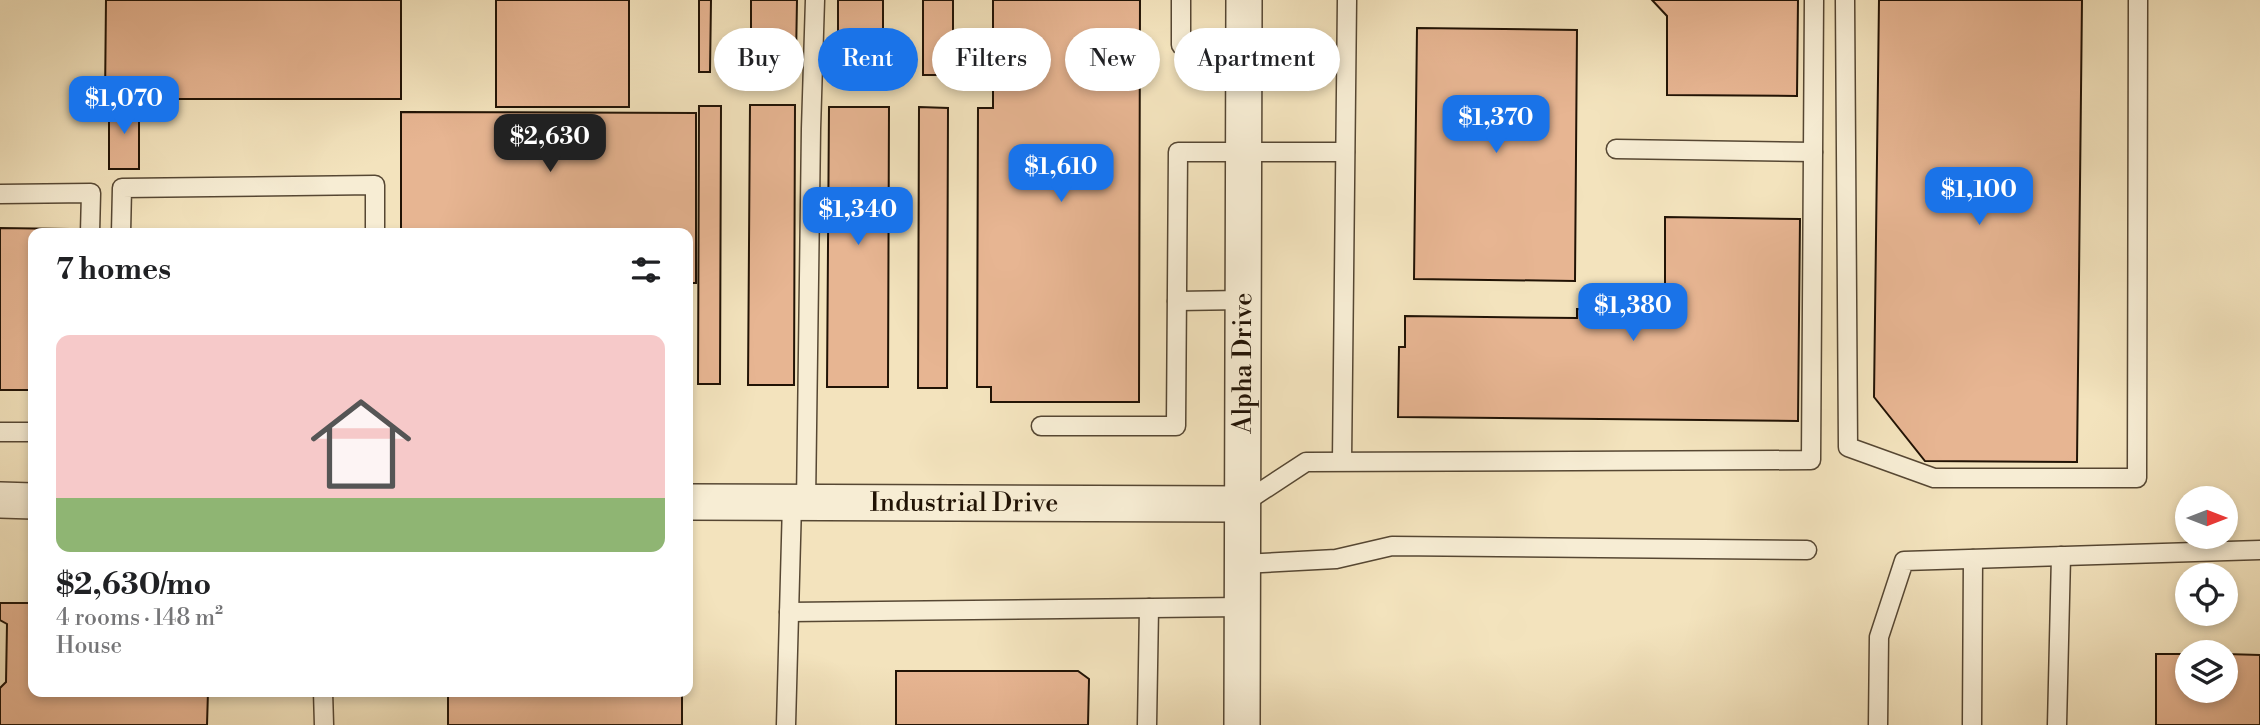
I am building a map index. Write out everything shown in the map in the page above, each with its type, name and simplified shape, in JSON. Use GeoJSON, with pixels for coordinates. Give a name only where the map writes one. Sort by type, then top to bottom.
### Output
{"type":"FeatureCollection","features":[{"type":"Feature","properties":{"kind":"street","name":"Alpha Drive"},"geometry":{"type":"LineString","coordinates":[[1242,725],[1244,0]]}},
{"type":"Feature","properties":{"kind":"street"},"geometry":{"type":"LineString","coordinates":[[0,500],[28,500]]}},
{"type":"Feature","properties":{"kind":"street","name":"Industrial Drive"},"geometry":{"type":"LineString","coordinates":[[693,502],[1242,504]]}},
{"type":"Feature","properties":{"kind":"lane"},"geometry":{"type":"LineString","coordinates":[[786,725],[789,612],[799,502],[815,0]]}},
{"type":"Feature","properties":{"kind":"lane"},"geometry":{"type":"LineString","coordinates":[[1181,0],[1181,28]]}},
{"type":"Feature","properties":{"kind":"lane"},"geometry":{"type":"LineString","coordinates":[[1342,461],[1347,0]]}},
{"type":"Feature","properties":{"kind":"lane"},"geometry":{"type":"LineString","coordinates":[[1242,504],[1306,462],[1811,460],[1814,0]]}},
{"type":"Feature","properties":{"kind":"lane"},"geometry":{"type":"LineString","coordinates":[[1845,0],[1848,447],[1934,478],[2137,478],[2138,0]]}},
{"type":"Feature","properties":{"kind":"lane"},"geometry":{"type":"LineString","coordinates":[[1616,149],[1813,152]]}},
{"type":"Feature","properties":{"kind":"lane"},"geometry":{"type":"LineString","coordinates":[[1041,426],[1175,426],[1178,152],[1345,152]]}},
{"type":"Feature","properties":{"kind":"lane"},"geometry":{"type":"LineString","coordinates":[[121,228],[122,188],[375,185],[375,228]]}},
{"type":"Feature","properties":{"kind":"lane"},"geometry":{"type":"LineString","coordinates":[[0,194],[91,193],[90,228]]}},
{"type":"Feature","properties":{"kind":"lane"},"geometry":{"type":"LineString","coordinates":[[1177,301],[1243,300]]}},
{"type":"Feature","properties":{"kind":"lane"},"geometry":{"type":"LineString","coordinates":[[0,432],[28,432]]}},
{"type":"Feature","properties":{"kind":"lane"},"geometry":{"type":"LineString","coordinates":[[1242,564],[1336,559],[1392,547],[1807,550]]}},
{"type":"Feature","properties":{"kind":"lane"},"geometry":{"type":"LineString","coordinates":[[1878,725],[1879,637],[1904,561],[2260,550]]}},
{"type":"Feature","properties":{"kind":"lane"},"geometry":{"type":"LineString","coordinates":[[2057,725],[2061,556]]}},
{"type":"Feature","properties":{"kind":"lane"},"geometry":{"type":"LineString","coordinates":[[1972,725],[1973,559]]}},
{"type":"Feature","properties":{"kind":"lane"},"geometry":{"type":"LineString","coordinates":[[789,612],[1242,607]]}},
{"type":"Feature","properties":{"kind":"lane"},"geometry":{"type":"LineString","coordinates":[[1147,725],[1149,608]]}},
{"type":"Feature","properties":{"kind":"lane"},"geometry":{"type":"LineString","coordinates":[[323,697],[324,725]]}},
{"type":"Feature","properties":{"kind":"building"},"geometry":{"type":"Polygon","coordinates":[[[106,0],[401,0],[401,99],[105,99],[106,0]]]}},
{"type":"Feature","properties":{"kind":"building"},"geometry":{"type":"Polygon","coordinates":[[[496,0],[629,0],[629,107],[496,107],[496,0]]]}},
{"type":"Feature","properties":{"kind":"building"},"geometry":{"type":"Polygon","coordinates":[[[699,0],[711,0],[710,72],[699,72],[699,0]]]}},
{"type":"Feature","properties":{"kind":"building"},"geometry":{"type":"Polygon","coordinates":[[[751,0],[797,0],[797,28],[751,28],[751,0]]]}},
{"type":"Feature","properties":{"kind":"building"},"geometry":{"type":"Polygon","coordinates":[[[838,0],[883,0],[883,28],[838,28],[838,0]]]}},
{"type":"Feature","properties":{"kind":"building"},"geometry":{"type":"Polygon","coordinates":[[[923,0],[953,0],[953,28],[932,28],[932,75],[923,75],[923,0]]]}},
{"type":"Feature","properties":{"kind":"building"},"geometry":{"type":"Polygon","coordinates":[[[993,0],[1140,0],[1140,28],[1065,28],[1065,91],[1140,91],[1139,402],[991,402],[991,387],[977,387],[978,108],[993,108],[993,91],[1051,91],[1051,28],[993,28],[993,0]]]}},
{"type":"Feature","properties":{"kind":"building"},"geometry":{"type":"Polygon","coordinates":[[[1652,0],[1798,0],[1797,96],[1667,95],[1667,16],[1652,0]]]}},
{"type":"Feature","properties":{"kind":"building"},"geometry":{"type":"Polygon","coordinates":[[[1879,0],[2082,0],[2077,462],[1925,461],[1874,397],[1879,0]]]}},
{"type":"Feature","properties":{"kind":"building"},"geometry":{"type":"Polygon","coordinates":[[[1417,28],[1577,30],[1575,281],[1414,279],[1417,28]]]}},
{"type":"Feature","properties":{"kind":"building"},"geometry":{"type":"Polygon","coordinates":[[[109,104],[139,104],[139,169],[109,169],[109,104]]]}},
{"type":"Feature","properties":{"kind":"building"},"geometry":{"type":"Polygon","coordinates":[[[750,105],[795,105],[794,385],[748,385],[750,105]]]}},
{"type":"Feature","properties":{"kind":"building"},"geometry":{"type":"Polygon","coordinates":[[[699,106],[721,106],[720,384],[698,384],[699,106]]]}},
{"type":"Feature","properties":{"kind":"building"},"geometry":{"type":"Polygon","coordinates":[[[829,107],[889,107],[888,387],[827,387],[829,107]]]}},
{"type":"Feature","properties":{"kind":"building"},"geometry":{"type":"Polygon","coordinates":[[[919,107],[948,108],[947,388],[918,388],[919,107]]]}},
{"type":"Feature","properties":{"kind":"building"},"geometry":{"type":"Polygon","coordinates":[[[401,112],[696,113],[696,283],[693,283],[693,228],[401,228],[401,112]]]}},
{"type":"Feature","properties":{"kind":"building"},"geometry":{"type":"Polygon","coordinates":[[[1665,217],[1800,219],[1798,421],[1398,417],[1399,347],[1405,347],[1405,316],[1577,318],[1577,309],[1650,310],[1665,296],[1665,217]]]}},
{"type":"Feature","properties":{"kind":"building"},"geometry":{"type":"Polygon","coordinates":[[[0,228],[28,228],[28,390],[0,390],[0,228]]]}},
{"type":"Feature","properties":{"kind":"building"},"geometry":{"type":"Polygon","coordinates":[[[0,603],[28,603],[28,697],[208,697],[207,725],[0,725],[0,688],[6,682],[7,624],[0,620],[0,603]]]}},
{"type":"Feature","properties":{"kind":"building"},"geometry":{"type":"Polygon","coordinates":[[[2156,654],[2175,654],[2175,703],[2238,703],[2238,654],[2260,655],[2260,725],[2156,725],[2156,654]]]}},
{"type":"Feature","properties":{"kind":"building"},"geometry":{"type":"Polygon","coordinates":[[[896,671],[1078,671],[1089,679],[1088,725],[896,725],[896,671]]]}},
{"type":"Feature","properties":{"kind":"building"},"geometry":{"type":"Polygon","coordinates":[[[448,697],[682,697],[682,725],[448,725],[448,697]]]}}]}
